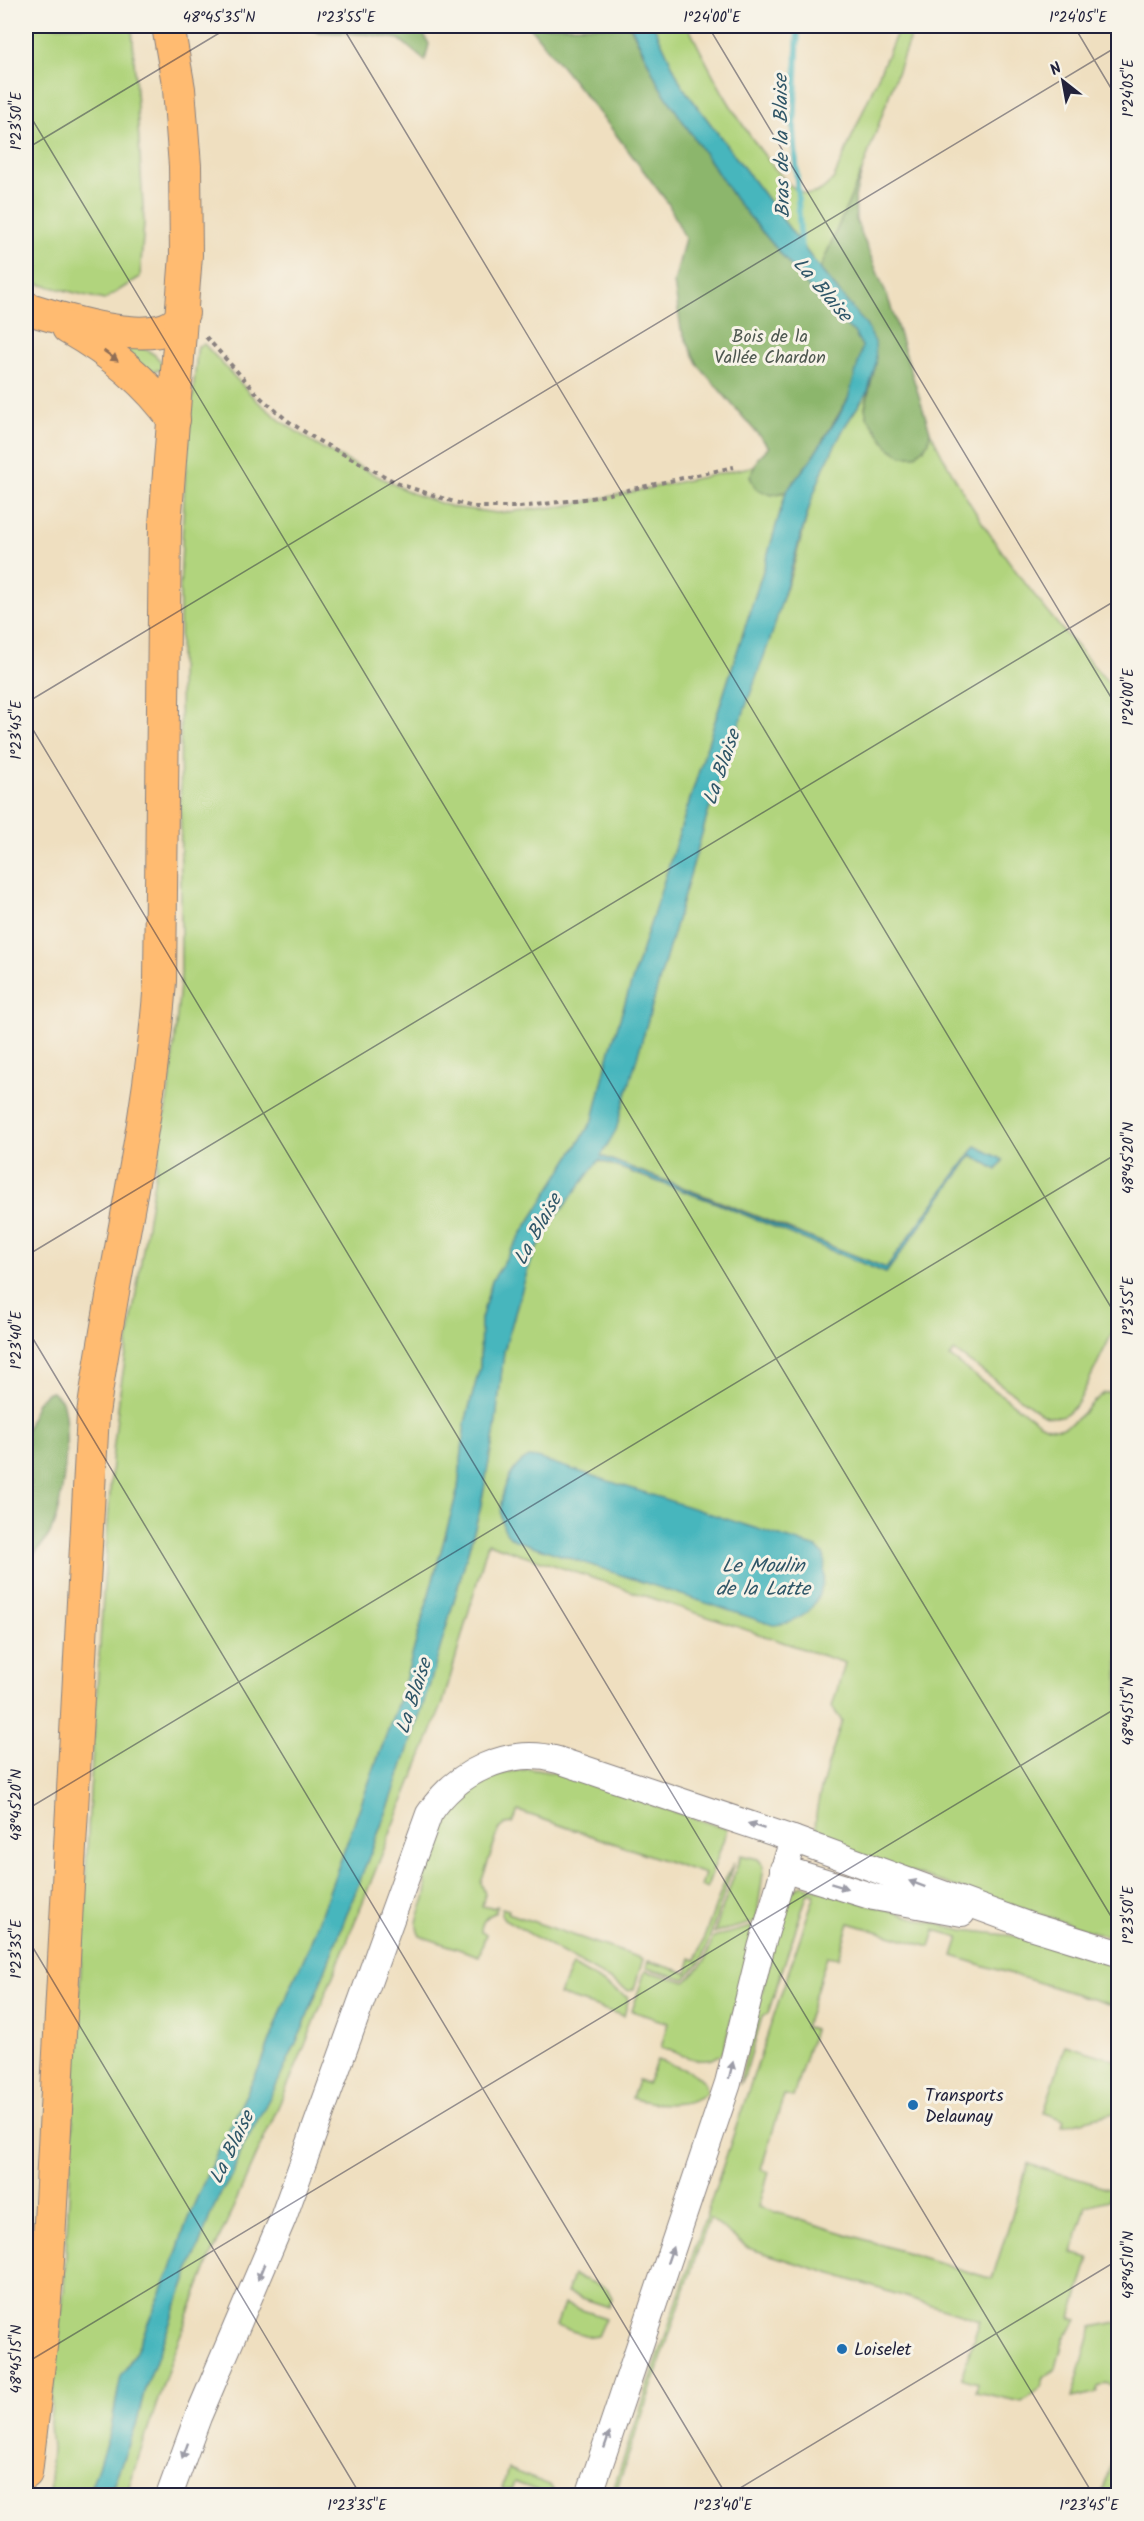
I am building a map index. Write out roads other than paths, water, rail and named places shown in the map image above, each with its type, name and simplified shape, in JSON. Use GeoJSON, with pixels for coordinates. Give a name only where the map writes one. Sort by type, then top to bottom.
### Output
{"type":"FeatureCollection","features":[{"type":"Feature","properties":{"kind":"main road"},"geometry":{"type":"LineString","coordinates":[[26,2473],[42,2338],[48,2260],[93,1414],[102,1353],[142,1140],[156,1042],[159,1002],[165,525],[186,255],[185,166],[179,89],[168,26]]}},
{"type":"Feature","properties":{"kind":"main road"},"geometry":{"type":"LineString","coordinates":[[35,311],[118,331],[139,333],[169,329],[179,322],[183,313]]}},
{"type":"Feature","properties":{"kind":"main road"},"geometry":{"type":"LineString","coordinates":[[35,311],[92,342],[131,371],[154,393],[174,420]]}},
{"type":"Feature","properties":{"kind":"lane"},"geometry":{"type":"LineString","coordinates":[[169,2496],[198,2416],[283,2218],[422,1829],[436,1802],[462,1779],[490,1764],[525,1756],[547,1757],[793,1839],[1030,1926],[1119,1953]]}},
{"type":"Feature","properties":{"kind":"lane"},"geometry":{"type":"LineString","coordinates":[[589,2496],[728,2083],[783,1869],[793,1839]]}},
{"type":"Feature","properties":{"kind":"lane"},"geometry":{"type":"LineString","coordinates":[[783,1869],[874,1897],[1030,1926]]}},
{"type":"Feature","properties":{"kind":"water","name":"La Blaise"},"geometry":{"type":"Polygon","coordinates":[[[631,26],[654,26],[682,86],[820,269],[866,325],[875,342],[876,363],[868,391],[845,426],[824,467],[811,501],[773,631],[710,806],[616,1130],[601,1156],[886,1268],[976,1146],[1003,1160],[997,1170],[972,1155],[886,1273],[716,1203],[599,1160],[556,1217],[536,1250],[527,1272],[504,1351],[495,1429],[480,1510],[429,1687],[391,1800],[302,2030],[277,2084],[238,2156],[233,2174],[210,2216],[144,2392],[136,2426],[109,2495],[88,2495],[110,2433],[121,2376],[135,2354],[208,2172],[262,2062],[289,1991],[309,1947],[403,1689],[458,1489],[465,1423],[480,1367],[481,1319],[492,1281],[593,1120],[610,1050],[786,492],[812,458],[840,414],[848,399],[861,353],[862,346],[854,332],[832,315],[735,199],[660,87],[631,26]]]}},
{"type":"Feature","properties":{"kind":"water","name":"Le Moulin de la Latte"},"geometry":{"type":"Polygon","coordinates":[[[529,1457],[817,1548],[824,1555],[825,1569],[820,1593],[807,1612],[787,1623],[773,1625],[515,1540],[507,1533],[502,1522],[502,1497],[512,1472],[529,1457]]]}},
{"type":"Feature","properties":{"kind":"waterway","name":"Bras de la Blaise"},"geometry":{"type":"LineString","coordinates":[[798,26],[794,129],[801,251]]}},
{"type":"Feature","properties":{"kind":"place","name":"Transports Delaunay"},"geometry":{"type":"Point","coordinates":[913,2105]}},
{"type":"Feature","properties":{"kind":"place","name":"Loiselet"},"geometry":{"type":"Point","coordinates":[842,2349]}},
{"type":"Feature","properties":{"kind":"park label","name":"Bois de la Vallée Chardon"},"geometry":{"type":"Point","coordinates":[770,346]}}]}
